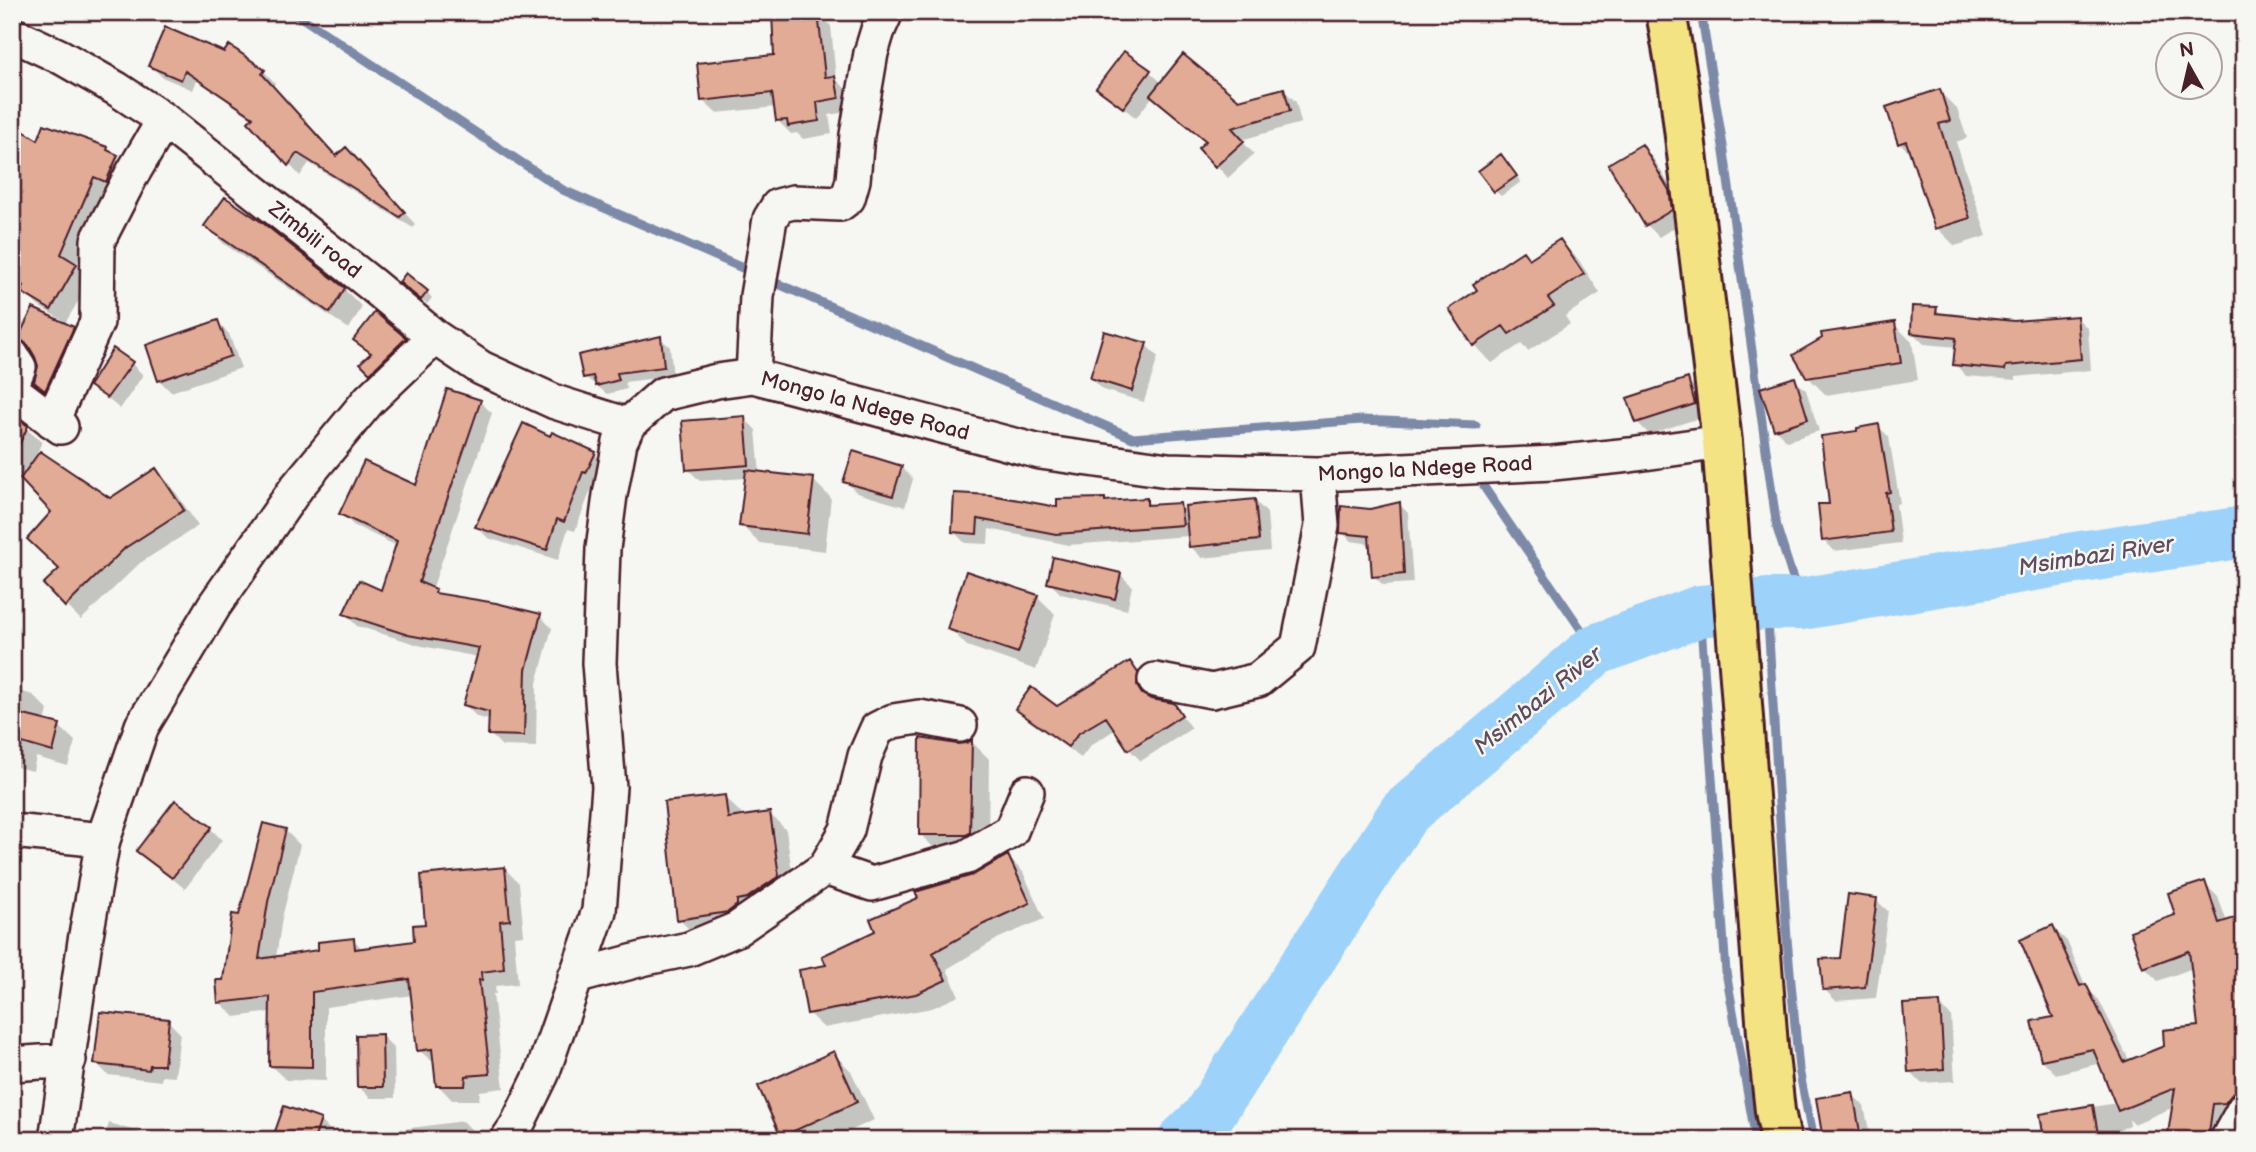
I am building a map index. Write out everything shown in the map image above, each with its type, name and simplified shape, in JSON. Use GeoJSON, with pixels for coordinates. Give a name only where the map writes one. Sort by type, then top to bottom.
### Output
{"type":"FeatureCollection","features":[{"type":"Feature","properties":{"kind":"main road"},"geometry":{"type":"LineString","coordinates":[[1666,12],[1679,87],[1722,442],[1768,1046],[1774,1111],[1781,1140]]}},
{"type":"Feature","properties":{"kind":"street"},"geometry":{"type":"LineString","coordinates":[[753,376],[757,296],[771,219],[778,206],[793,202],[840,204],[848,198],[872,53],[886,12]]}},
{"type":"Feature","properties":{"kind":"street","name":"Zimbili road"},"geometry":{"type":"LineString","coordinates":[[12,34],[61,57],[164,120],[435,337],[493,374],[555,402],[628,425]]}},
{"type":"Feature","properties":{"kind":"street"},"geometry":{"type":"LineString","coordinates":[[12,356],[19,368],[12,387],[57,424],[97,322],[98,240],[164,120]]}},
{"type":"Feature","properties":{"kind":"street"},"geometry":{"type":"LineString","coordinates":[[56,1140],[85,941],[103,840],[142,726],[214,606],[297,487],[360,409],[435,337]]}},
{"type":"Feature","properties":{"kind":"street","name":"Mongo la Ndege Road"},"geometry":{"type":"LineString","coordinates":[[507,1140],[542,1074],[598,911],[610,786],[599,663],[603,549],[620,442],[628,425],[663,394],[717,381],[753,376],[871,405],[1040,452],[1168,470],[1318,474],[1553,463],[1722,442]]}},
{"type":"Feature","properties":{"kind":"street"},"geometry":{"type":"LineString","coordinates":[[1155,680],[1212,691],[1258,680],[1298,647],[1322,526],[1318,474]]}},
{"type":"Feature","properties":{"kind":"street"},"geometry":{"type":"LineString","coordinates":[[575,978],[688,949],[737,929],[825,868],[846,830],[865,756],[877,729],[893,721],[919,718],[960,725]]}},
{"type":"Feature","properties":{"kind":"street"},"geometry":{"type":"LineString","coordinates":[[825,868],[872,884],[967,857],[1011,831],[1027,792]]}},
{"type":"Feature","properties":{"kind":"street"},"geometry":{"type":"LineString","coordinates":[[12,831],[103,840]]}},
{"type":"Feature","properties":{"kind":"street"},"geometry":{"type":"LineString","coordinates":[[12,1064],[69,1060]]}},
{"type":"Feature","properties":{"kind":"street"},"geometry":{"type":"LineString","coordinates":[[2227,1140],[2244,1109]]}},
{"type":"Feature","properties":{"kind":"building"},"geometry":{"type":"Polygon","coordinates":[[[818,12],[825,77],[835,76],[839,98],[817,102],[819,121],[788,126],[787,120],[776,121],[772,93],[701,101],[697,63],[774,55],[772,13],[818,12]]]}},
{"type":"Feature","properties":{"kind":"building"},"geometry":{"type":"Polygon","coordinates":[[[165,27],[224,52],[229,45],[265,70],[262,74],[336,156],[346,147],[405,212],[400,217],[297,153],[288,166],[248,122],[253,117],[185,71],[181,80],[148,66],[165,27]]]}},
{"type":"Feature","properties":{"kind":"building"},"geometry":{"type":"Polygon","coordinates":[[[1124,51],[1151,70],[1123,108],[1096,88],[1124,51]]]}},
{"type":"Feature","properties":{"kind":"building"},"geometry":{"type":"Polygon","coordinates":[[[1183,54],[1239,100],[1284,88],[1290,111],[1232,128],[1244,141],[1215,167],[1198,148],[1206,141],[1150,95],[1183,54]]]}},
{"type":"Feature","properties":{"kind":"building"},"geometry":{"type":"Polygon","coordinates":[[[1940,89],[1950,121],[1939,124],[1970,218],[1935,229],[1906,141],[1898,144],[1886,107],[1940,89]]]}},
{"type":"Feature","properties":{"kind":"building"},"geometry":{"type":"Polygon","coordinates":[[[12,124],[38,140],[44,124],[108,147],[107,150],[118,155],[106,182],[94,177],[61,254],[77,264],[51,310],[21,292],[24,286],[12,279],[12,124]]]}},
{"type":"Feature","properties":{"kind":"building"},"geometry":{"type":"Polygon","coordinates":[[[1642,144],[1669,190],[1672,210],[1645,226],[1608,164],[1642,144]]]}},
{"type":"Feature","properties":{"kind":"building"},"geometry":{"type":"Polygon","coordinates":[[[1501,154],[1517,176],[1494,192],[1478,171],[1501,154]]]}},
{"type":"Feature","properties":{"kind":"building"},"geometry":{"type":"Polygon","coordinates":[[[225,197],[263,223],[345,288],[330,313],[204,226],[225,197]]]}},
{"type":"Feature","properties":{"kind":"building"},"geometry":{"type":"Polygon","coordinates":[[[1560,239],[1584,274],[1548,298],[1554,306],[1509,334],[1503,326],[1473,346],[1449,309],[1477,290],[1473,284],[1523,251],[1529,259],[1560,239]]]}},
{"type":"Feature","properties":{"kind":"building"},"geometry":{"type":"Polygon","coordinates":[[[406,273],[428,291],[421,300],[399,282],[406,273]]]}},
{"type":"Feature","properties":{"kind":"building"},"geometry":{"type":"Polygon","coordinates":[[[1912,306],[1937,307],[1936,313],[2014,321],[2077,316],[2081,359],[2006,366],[2005,370],[1953,365],[1956,338],[1911,333],[1912,306]]]}},
{"type":"Feature","properties":{"kind":"building"},"geometry":{"type":"Polygon","coordinates":[[[33,308],[74,327],[45,391],[34,382],[38,366],[35,357],[28,345],[18,338],[33,308]]]}},
{"type":"Feature","properties":{"kind":"building"},"geometry":{"type":"Polygon","coordinates":[[[375,312],[406,338],[370,373],[360,363],[371,353],[353,340],[375,312]]]}},
{"type":"Feature","properties":{"kind":"building"},"geometry":{"type":"Polygon","coordinates":[[[218,320],[231,356],[158,381],[146,345],[218,320]]]}},
{"type":"Feature","properties":{"kind":"building"},"geometry":{"type":"Polygon","coordinates":[[[1895,322],[1901,363],[1807,378],[1793,355],[1822,338],[1821,333],[1895,322]]]}},
{"type":"Feature","properties":{"kind":"building"},"geometry":{"type":"Polygon","coordinates":[[[1104,331],[1147,343],[1132,391],[1090,378],[1104,331]]]}},
{"type":"Feature","properties":{"kind":"building"},"geometry":{"type":"Polygon","coordinates":[[[661,336],[664,367],[617,373],[619,380],[596,386],[593,376],[583,378],[578,355],[661,336]]]}},
{"type":"Feature","properties":{"kind":"building"},"geometry":{"type":"Polygon","coordinates":[[[113,348],[133,362],[107,398],[89,386],[113,348]]]}},
{"type":"Feature","properties":{"kind":"building"},"geometry":{"type":"Polygon","coordinates":[[[1795,377],[1808,419],[1774,430],[1760,388],[1795,377]]]}},
{"type":"Feature","properties":{"kind":"building"},"geometry":{"type":"Polygon","coordinates":[[[1688,378],[1695,404],[1636,423],[1627,398],[1688,378]]]}},
{"type":"Feature","properties":{"kind":"building"},"geometry":{"type":"Polygon","coordinates":[[[447,389],[481,400],[419,582],[436,589],[435,593],[541,614],[526,670],[524,736],[488,735],[489,712],[463,705],[479,648],[408,635],[343,614],[359,580],[381,590],[397,541],[339,514],[364,461],[416,485],[447,389]]]}},
{"type":"Feature","properties":{"kind":"building"},"geometry":{"type":"Polygon","coordinates":[[[12,414],[28,426],[12,460],[12,414]]]}},
{"type":"Feature","properties":{"kind":"building"},"geometry":{"type":"Polygon","coordinates":[[[745,416],[749,465],[686,470],[682,421],[745,416]]]}},
{"type":"Feature","properties":{"kind":"building"},"geometry":{"type":"Polygon","coordinates":[[[523,423],[550,436],[552,432],[596,452],[586,473],[583,472],[564,522],[557,519],[547,550],[475,527],[523,423]]]}},
{"type":"Feature","properties":{"kind":"building"},"geometry":{"type":"Polygon","coordinates":[[[1879,424],[1890,492],[1886,493],[1891,532],[1822,541],[1818,504],[1829,504],[1821,436],[1857,431],[1857,428],[1879,424]]]}},
{"type":"Feature","properties":{"kind":"building"},"geometry":{"type":"Polygon","coordinates":[[[40,451],[110,498],[156,468],[184,510],[125,548],[65,607],[43,584],[59,569],[27,539],[51,512],[20,479],[40,451]]]}},
{"type":"Feature","properties":{"kind":"building"},"geometry":{"type":"Polygon","coordinates":[[[853,451],[902,466],[893,496],[843,482],[853,451]]]}},
{"type":"Feature","properties":{"kind":"building"},"geometry":{"type":"Polygon","coordinates":[[[746,470],[814,478],[807,534],[739,526],[746,470]]]}},
{"type":"Feature","properties":{"kind":"building"},"geometry":{"type":"Polygon","coordinates":[[[954,493],[991,495],[1057,507],[1057,499],[1105,498],[1105,501],[1147,498],[1147,505],[1180,503],[1183,525],[1056,534],[978,519],[977,534],[952,532],[954,493]]]}},
{"type":"Feature","properties":{"kind":"building"},"geometry":{"type":"Polygon","coordinates":[[[1255,499],[1259,540],[1189,547],[1185,506],[1255,499]]]}},
{"type":"Feature","properties":{"kind":"building"},"geometry":{"type":"Polygon","coordinates":[[[1400,502],[1404,574],[1372,577],[1369,536],[1340,533],[1341,506],[1370,509],[1400,502]]]}},
{"type":"Feature","properties":{"kind":"building"},"geometry":{"type":"Polygon","coordinates":[[[1053,557],[1121,573],[1115,599],[1047,583],[1053,557]]]}},
{"type":"Feature","properties":{"kind":"building"},"geometry":{"type":"Polygon","coordinates":[[[966,571],[1038,595],[1018,653],[947,629],[966,571]]]}},
{"type":"Feature","properties":{"kind":"building"},"geometry":{"type":"Polygon","coordinates":[[[1130,661],[1138,673],[1137,686],[1142,694],[1151,699],[1174,703],[1182,715],[1128,750],[1106,717],[1079,733],[1068,747],[1015,709],[1031,687],[1057,706],[1130,661]]]}},
{"type":"Feature","properties":{"kind":"building"},"geometry":{"type":"Polygon","coordinates":[[[12,712],[60,724],[53,752],[12,740],[12,712]]]}},
{"type":"Feature","properties":{"kind":"building"},"geometry":{"type":"Polygon","coordinates":[[[920,738],[957,744],[972,740],[970,833],[966,835],[919,835],[920,738]]]}},
{"type":"Feature","properties":{"kind":"building"},"geometry":{"type":"Polygon","coordinates":[[[725,795],[728,818],[770,812],[779,876],[747,898],[737,900],[737,905],[728,912],[677,920],[664,802],[725,795]]]}},
{"type":"Feature","properties":{"kind":"building"},"geometry":{"type":"Polygon","coordinates":[[[175,800],[212,827],[172,878],[136,851],[175,800]]]}},
{"type":"Feature","properties":{"kind":"building"},"geometry":{"type":"Polygon","coordinates":[[[263,823],[286,829],[268,902],[259,959],[318,950],[318,942],[354,938],[355,949],[414,941],[413,925],[425,924],[421,875],[505,867],[510,920],[500,921],[504,969],[481,972],[482,980],[479,980],[490,1074],[466,1076],[465,1086],[436,1086],[432,1049],[417,1051],[409,979],[312,992],[312,1067],[269,1066],[270,997],[218,1003],[216,980],[223,980],[232,914],[239,915],[263,823]]]}},
{"type":"Feature","properties":{"kind":"building"},"geometry":{"type":"Polygon","coordinates":[[[1008,855],[1030,903],[984,924],[933,953],[946,980],[916,994],[807,1014],[799,970],[826,965],[822,956],[875,931],[870,919],[918,898],[915,892],[973,875],[1008,855]]]}},
{"type":"Feature","properties":{"kind":"building"},"geometry":{"type":"Polygon","coordinates":[[[2205,881],[2219,923],[2244,915],[2244,1090],[2233,1093],[2225,1103],[2213,1104],[2208,1140],[2167,1140],[2175,1088],[2118,1111],[2093,1049],[2041,1060],[2032,1021],[2053,1017],[2020,940],[2053,925],[2080,986],[2086,984],[2124,1062],[2164,1046],[2163,1030],[2198,1026],[2189,951],[2143,968],[2130,931],[2175,915],[2168,893],[2205,881]]]}},
{"type":"Feature","properties":{"kind":"building"},"geometry":{"type":"Polygon","coordinates":[[[1848,894],[1877,898],[1865,987],[1823,990],[1820,959],[1840,958],[1848,894]]]}},
{"type":"Feature","properties":{"kind":"building"},"geometry":{"type":"Polygon","coordinates":[[[1940,1002],[1944,1069],[1908,1072],[1903,1004],[1940,1002]]]}},
{"type":"Feature","properties":{"kind":"building"},"geometry":{"type":"Polygon","coordinates":[[[100,1012],[169,1019],[164,1065],[150,1065],[149,1070],[94,1064],[100,1012]]]}},
{"type":"Feature","properties":{"kind":"building"},"geometry":{"type":"Polygon","coordinates":[[[382,1034],[383,1087],[357,1087],[356,1035],[382,1034]]]}},
{"type":"Feature","properties":{"kind":"building"},"geometry":{"type":"Polygon","coordinates":[[[834,1051],[857,1102],[781,1137],[758,1086],[834,1051]]]}},
{"type":"Feature","properties":{"kind":"building"},"geometry":{"type":"Polygon","coordinates":[[[1853,1092],[1861,1138],[1823,1140],[1816,1098],[1853,1092]]]}},
{"type":"Feature","properties":{"kind":"building"},"geometry":{"type":"Polygon","coordinates":[[[2093,1105],[2099,1140],[2044,1140],[2040,1114],[2093,1105]]]}},
{"type":"Feature","properties":{"kind":"building"},"geometry":{"type":"Polygon","coordinates":[[[284,1106],[321,1119],[314,1140],[272,1140],[284,1106]]]}},
{"type":"Feature","properties":{"kind":"waterway"},"geometry":{"type":"LineString","coordinates":[[293,12],[563,190],[754,273]]}},
{"type":"Feature","properties":{"kind":"waterway"},"geometry":{"type":"LineString","coordinates":[[1701,12],[1724,152],[1777,528],[1801,604]]}},
{"type":"Feature","properties":{"kind":"waterway"},"geometry":{"type":"LineString","coordinates":[[767,279],[1133,438],[1362,420],[1476,425]]}},
{"type":"Feature","properties":{"kind":"waterway"},"geometry":{"type":"LineString","coordinates":[[1484,487],[1595,650]]}},
{"type":"Feature","properties":{"kind":"waterway","name":"Msimbazi River"},"geometry":{"type":"LineString","coordinates":[[1184,1140],[1206,1119],[1404,813],[1595,650],[1700,611],[1767,604],[1801,604],[2244,532]]}},
{"type":"Feature","properties":{"kind":"waterway"},"geometry":{"type":"LineString","coordinates":[[1767,604],[1787,939],[1799,1069],[1813,1140]]}},
{"type":"Feature","properties":{"kind":"waterway"},"geometry":{"type":"LineString","coordinates":[[1700,611],[1726,972],[1756,1140]]}}]}
